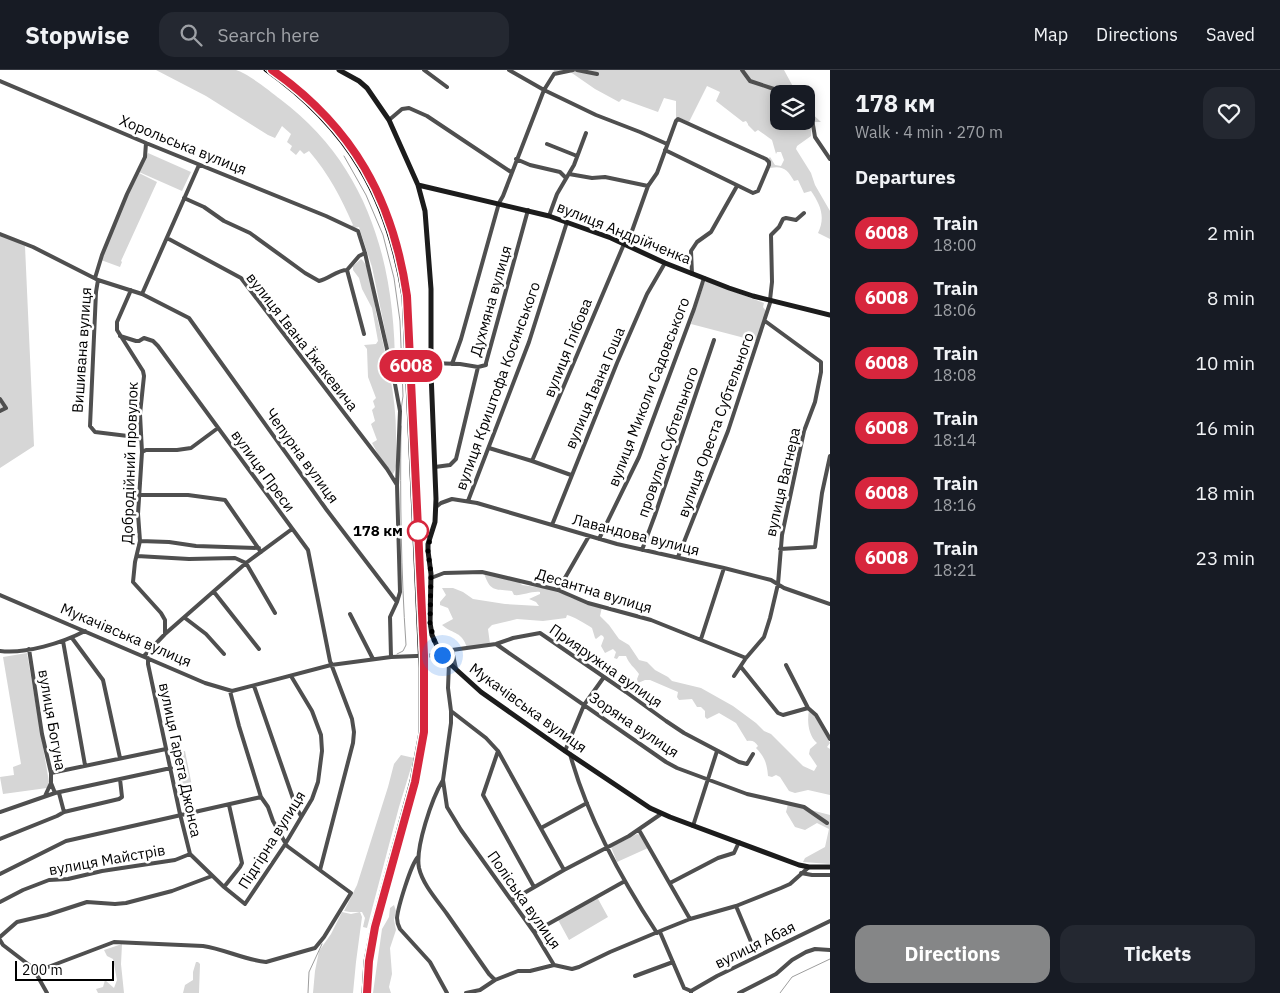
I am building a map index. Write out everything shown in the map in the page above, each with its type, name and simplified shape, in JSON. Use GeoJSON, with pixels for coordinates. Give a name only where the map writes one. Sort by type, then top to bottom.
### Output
{"type":"FeatureCollection","features":[{"type":"Feature","properties":{"kind":"street"},"geometry":{"type":"LineString","coordinates":[[339,70],[367,88],[389,120],[418,185],[425,211],[432,326],[431,363],[436,507],[435,522],[428,544],[431,578],[430,623],[432,635],[442,655]]}},
{"type":"Feature","properties":{"kind":"street"},"geometry":{"type":"LineString","coordinates":[[350,76],[354,70]]}},
{"type":"Feature","properties":{"kind":"street"},"geometry":{"type":"LineString","coordinates":[[424,70],[447,86]]}},
{"type":"Feature","properties":{"kind":"street"},"geometry":{"type":"LineString","coordinates":[[509,70],[544,90],[596,115],[667,144]]}},
{"type":"Feature","properties":{"kind":"street"},"geometry":{"type":"LineString","coordinates":[[452,364],[461,339],[499,203],[544,90],[554,74],[575,70],[597,74]]}},
{"type":"Feature","properties":{"kind":"street"},"geometry":{"type":"LineString","coordinates":[[742,70],[750,81],[770,88]]}},
{"type":"Feature","properties":{"kind":"street","name":"Хорольська вулиця"},"geometry":{"type":"LineString","coordinates":[[0,81],[146,144],[326,216],[358,231],[365,253]]}},
{"type":"Feature","properties":{"kind":"street"},"geometry":{"type":"LineString","coordinates":[[389,120],[402,108],[409,108],[434,120],[511,172]]}},
{"type":"Feature","properties":{"kind":"street","name":"вулиця Глібова"},"geometry":{"type":"LineString","coordinates":[[532,461],[626,244],[648,186],[657,173],[678,119],[769,162],[768,169],[756,192],[753,193],[736,186]]}},
{"type":"Feature","properties":{"kind":"street"},"geometry":{"type":"LineString","coordinates":[[813,130],[814,137],[830,160]]}},
{"type":"Feature","properties":{"kind":"street"},"geometry":{"type":"LineString","coordinates":[[549,216],[557,194],[568,176],[586,133]]}},
{"type":"Feature","properties":{"kind":"street","name":"Вишивана вулиця"},"geometry":{"type":"LineString","coordinates":[[141,440],[136,437],[95,432],[90,426],[97,279],[102,255],[123,203],[145,157],[146,144]]}},
{"type":"Feature","properties":{"kind":"street"},"geometry":{"type":"LineString","coordinates":[[547,144],[577,156]]}},
{"type":"Feature","properties":{"kind":"street"},"geometry":{"type":"LineString","coordinates":[[665,150],[736,186],[711,232],[700,238],[691,251],[692,274]]}},
{"type":"Feature","properties":{"kind":"street"},"geometry":{"type":"LineString","coordinates":[[516,159],[568,176],[605,177],[648,186]]}},
{"type":"Feature","properties":{"kind":"street"},"geometry":{"type":"LineString","coordinates":[[142,294],[200,165]]}},
{"type":"Feature","properties":{"kind":"street","name":"вулиця Андрійченка"},"geometry":{"type":"LineString","coordinates":[[418,185],[549,216],[626,244],[665,263],[745,293],[830,315]]}},
{"type":"Feature","properties":{"kind":"street"},"geometry":{"type":"LineString","coordinates":[[184,198],[224,221],[250,233],[305,273],[320,281],[326,280],[343,270],[347,270],[359,256],[365,253],[396,384],[400,411],[397,485],[400,592],[390,618],[391,657]]}},
{"type":"Feature","properties":{"kind":"street","name":"Духмяна вулиця"},"geometry":{"type":"LineString","coordinates":[[435,467],[450,465],[456,459],[478,367],[486,365],[528,210]]}},
{"type":"Feature","properties":{"kind":"street","name":"вулиця Ореста Субтельного"},"geometry":{"type":"LineString","coordinates":[[678,557],[728,431],[765,321],[771,300],[771,234],[779,227],[783,219],[796,220],[804,213]]}},
{"type":"Feature","properties":{"kind":"street","name":"вулиця Криштофа Косинського"},"geometry":{"type":"LineString","coordinates":[[468,501],[529,342],[566,222]]}},
{"type":"Feature","properties":{"kind":"street","name":"Чепурна вулиця"},"geometry":{"type":"LineString","coordinates":[[0,234],[33,247],[97,279],[142,294],[189,318],[326,509],[397,602]]}},
{"type":"Feature","properties":{"kind":"street","name":"вулиця Івана Їжакевича"},"geometry":{"type":"LineString","coordinates":[[167,238],[241,278],[387,469],[397,485]]}},
{"type":"Feature","properties":{"kind":"street","name":"вулиця Івана Гоша"},"geometry":{"type":"LineString","coordinates":[[552,525],[642,304],[665,263]]}},
{"type":"Feature","properties":{"kind":"street"},"geometry":{"type":"LineString","coordinates":[[347,270],[364,334]]}},
{"type":"Feature","properties":{"kind":"street","name":"вулиця Миколи Садовського"},"geometry":{"type":"LineString","coordinates":[[599,539],[639,457],[704,278]]}},
{"type":"Feature","properties":{"kind":"street"},"geometry":{"type":"LineString","coordinates":[[120,336],[117,330],[117,322],[131,290]]}},
{"type":"Feature","properties":{"kind":"street","name":"вулиця Вагнера"},"geometry":{"type":"LineString","coordinates":[[734,676],[764,637],[778,584],[780,549],[804,431],[815,402],[821,362],[765,321]]}},
{"type":"Feature","properties":{"kind":"street","name":"Добродійний провулок"},"geometry":{"type":"LineString","coordinates":[[120,336],[143,371],[140,414],[142,452],[138,514],[140,540],[133,582],[161,613],[165,620],[165,634]]}},
{"type":"Feature","properties":{"kind":"street","name":"вулиця Преси"},"geometry":{"type":"LineString","coordinates":[[120,336],[136,341],[144,338],[153,341],[308,550],[331,665],[352,719],[354,732],[353,743],[320,870]]}},
{"type":"Feature","properties":{"kind":"street","name":"провулок Субтельного"},"geometry":{"type":"LineString","coordinates":[[642,550],[714,340]]}},
{"type":"Feature","properties":{"kind":"street"},"geometry":{"type":"LineString","coordinates":[[431,363],[478,367]]}},
{"type":"Feature","properties":{"kind":"street"},"geometry":{"type":"LineString","coordinates":[[0,399],[6,408],[0,412]]}},
{"type":"Feature","properties":{"kind":"street"},"geometry":{"type":"LineString","coordinates":[[142,452],[146,450],[191,448],[218,428]]}},
{"type":"Feature","properties":{"kind":"street"},"geometry":{"type":"LineString","coordinates":[[489,448],[571,475]]}},
{"type":"Feature","properties":{"kind":"street"},"geometry":{"type":"LineString","coordinates":[[780,549],[815,547],[822,493],[830,456]]}},
{"type":"Feature","properties":{"kind":"street"},"geometry":{"type":"LineString","coordinates":[[140,495],[188,495],[225,500],[260,550]]}},
{"type":"Feature","properties":{"kind":"street","name":"Лавандова вулиця"},"geometry":{"type":"LineString","coordinates":[[436,507],[446,500],[468,501],[599,539],[771,580],[806,596],[830,604]]}},
{"type":"Feature","properties":{"kind":"street"},"geometry":{"type":"LineString","coordinates":[[146,657],[165,634],[260,550],[292,529]]}},
{"type":"Feature","properties":{"kind":"street"},"geometry":{"type":"LineString","coordinates":[[558,590],[589,536]]}},
{"type":"Feature","properties":{"kind":"street"},"geometry":{"type":"LineString","coordinates":[[140,540],[260,550]]}},
{"type":"Feature","properties":{"kind":"street"},"geometry":{"type":"LineString","coordinates":[[137,556],[189,560],[235,558],[246,563],[275,614]]}},
{"type":"Feature","properties":{"kind":"street"},"geometry":{"type":"LineString","coordinates":[[701,638],[724,568]]}},
{"type":"Feature","properties":{"kind":"street","name":"Десантна вулиця"},"geometry":{"type":"LineString","coordinates":[[431,578],[444,573],[482,572],[558,590],[588,603],[643,617],[701,638],[746,658]]}},
{"type":"Feature","properties":{"kind":"street"},"geometry":{"type":"LineString","coordinates":[[214,592],[258,650]]}},
{"type":"Feature","properties":{"kind":"street","name":"Мукачівська вулиця"},"geometry":{"type":"LineString","coordinates":[[0,595],[205,683],[230,691],[331,665],[391,657],[442,655],[457,671],[501,706],[567,753],[661,814],[809,867],[830,867]]}},
{"type":"Feature","properties":{"kind":"street"},"geometry":{"type":"LineString","coordinates":[[350,614],[374,659]]}},
{"type":"Feature","properties":{"kind":"street"},"geometry":{"type":"LineString","coordinates":[[185,618],[206,634],[224,654]]}},
{"type":"Feature","properties":{"kind":"street"},"geometry":{"type":"LineString","coordinates":[[0,651],[29,650],[63,641],[85,632]]}},
{"type":"Feature","properties":{"kind":"street","name":"Прияружна вулиця"},"geometry":{"type":"LineString","coordinates":[[457,671],[452,650],[496,644],[512,638],[540,633],[666,721],[718,751],[744,764],[749,762],[753,754]]}},
{"type":"Feature","properties":{"kind":"street"},"geometry":{"type":"LineString","coordinates":[[72,638],[103,680],[120,758]]}},
{"type":"Feature","properties":{"kind":"street"},"geometry":{"type":"LineString","coordinates":[[63,641],[85,765]]}},
{"type":"Feature","properties":{"kind":"street","name":"Зоряна вулиця"},"geometry":{"type":"LineString","coordinates":[[496,644],[666,762],[747,794],[804,807],[827,822]]}},
{"type":"Feature","properties":{"kind":"street","name":"вулиця Богуна"},"geometry":{"type":"LineString","coordinates":[[29,650],[42,734],[51,773],[51,783],[64,812]]}},
{"type":"Feature","properties":{"kind":"street","name":"вулиця Гарета Джонса"},"geometry":{"type":"LineString","coordinates":[[146,657],[190,854],[224,887],[245,904]]}},
{"type":"Feature","properties":{"kind":"street","name":"Поліська вулиця"},"geometry":{"type":"LineString","coordinates":[[449,663],[448,688],[451,711],[442,780],[447,807],[450,814],[534,932],[554,965],[572,969],[580,967],[630,943],[690,919],[736,906],[781,888],[790,884],[801,873]]}},
{"type":"Feature","properties":{"kind":"street"},"geometry":{"type":"LineString","coordinates":[[786,665],[808,708],[816,715],[830,738]]}},
{"type":"Feature","properties":{"kind":"street"},"geometry":{"type":"LineString","coordinates":[[741,667],[778,713],[783,715],[808,708]]}},
{"type":"Feature","properties":{"kind":"street","name":"Підгірна вулиця"},"geometry":{"type":"LineString","coordinates":[[245,904],[285,844],[316,789],[322,744],[317,723],[291,676]]}},
{"type":"Feature","properties":{"kind":"street"},"geometry":{"type":"LineString","coordinates":[[604,677],[584,705],[567,753],[587,803],[625,881],[659,932],[684,988],[691,992]]}},
{"type":"Feature","properties":{"kind":"street"},"geometry":{"type":"LineString","coordinates":[[254,686],[296,807],[301,816]]}},
{"type":"Feature","properties":{"kind":"street"},"geometry":{"type":"LineString","coordinates":[[35,972],[114,942],[203,946],[258,961],[273,960],[315,948],[324,937],[351,893],[285,844],[268,807],[261,797],[235,715],[230,691]]}},
{"type":"Feature","properties":{"kind":"street"},"geometry":{"type":"LineString","coordinates":[[451,711],[486,738],[498,751],[564,870]]}},
{"type":"Feature","properties":{"kind":"street"},"geometry":{"type":"LineString","coordinates":[[51,773],[166,749]]}},
{"type":"Feature","properties":{"kind":"street"},"geometry":{"type":"LineString","coordinates":[[498,751],[483,795],[534,887]]}},
{"type":"Feature","properties":{"kind":"street"},"geometry":{"type":"LineString","coordinates":[[693,826],[718,751]]}},
{"type":"Feature","properties":{"kind":"street"},"geometry":{"type":"LineString","coordinates":[[574,768],[583,763]]}},
{"type":"Feature","properties":{"kind":"street"},"geometry":{"type":"LineString","coordinates":[[0,812],[45,796],[171,768]]}},
{"type":"Feature","properties":{"kind":"street"},"geometry":{"type":"LineString","coordinates":[[0,839],[64,812],[119,799],[122,797],[120,779]]}},
{"type":"Feature","properties":{"kind":"street"},"geometry":{"type":"LineString","coordinates":[[442,780],[436,791],[418,858],[421,874],[488,974],[495,980]]}},
{"type":"Feature","properties":{"kind":"street"},"geometry":{"type":"LineString","coordinates":[[45,796],[51,783]]}},
{"type":"Feature","properties":{"kind":"street"},"geometry":{"type":"LineString","coordinates":[[0,874],[66,841],[261,797]]}},
{"type":"Feature","properties":{"kind":"street"},"geometry":{"type":"LineString","coordinates":[[541,828],[587,803]]}},
{"type":"Feature","properties":{"kind":"street"},"geometry":{"type":"LineString","coordinates":[[224,887],[242,863],[229,804]]}},
{"type":"Feature","properties":{"kind":"street"},"geometry":{"type":"LineString","coordinates":[[512,900],[639,830],[661,814]]}},
{"type":"Feature","properties":{"kind":"street"},"geometry":{"type":"LineString","coordinates":[[639,830],[690,919]]}},
{"type":"Feature","properties":{"kind":"street"},"geometry":{"type":"LineString","coordinates":[[670,884],[718,858],[734,853],[739,842]]}},
{"type":"Feature","properties":{"kind":"street","name":"вулиця Майстрів"},"geometry":{"type":"LineString","coordinates":[[0,902],[23,890],[49,880],[68,879],[102,870],[175,860],[190,854]]}},
{"type":"Feature","properties":{"kind":"street"},"geometry":{"type":"LineString","coordinates":[[418,858],[414,861],[408,878],[397,916],[397,923],[400,929],[430,962],[447,993]]}},
{"type":"Feature","properties":{"kind":"street"},"geometry":{"type":"LineString","coordinates":[[801,873],[809,867]]}},
{"type":"Feature","properties":{"kind":"street"},"geometry":{"type":"LineString","coordinates":[[801,873],[821,876],[830,875]]}},
{"type":"Feature","properties":{"kind":"street"},"geometry":{"type":"LineString","coordinates":[[47,993],[35,972],[3,944],[0,939],[17,922],[47,915],[87,902],[126,903],[172,892],[212,876]]}},
{"type":"Feature","properties":{"kind":"street"},"geometry":{"type":"LineString","coordinates":[[534,932],[625,881]]}},
{"type":"Feature","properties":{"kind":"street"},"geometry":{"type":"LineString","coordinates":[[736,906],[756,956]]}},
{"type":"Feature","properties":{"kind":"street","name":"вулиця Абая"},"geometry":{"type":"LineString","coordinates":[[691,992],[756,956],[830,921]]}},
{"type":"Feature","properties":{"kind":"street"},"geometry":{"type":"LineString","coordinates":[[739,993],[776,974],[792,960],[806,952],[815,949],[830,950]]}},
{"type":"Feature","properties":{"kind":"street"},"geometry":{"type":"LineString","coordinates":[[635,976],[674,962]]}},
{"type":"Feature","properties":{"kind":"street"},"geometry":{"type":"LineString","coordinates":[[466,993],[480,990],[495,980],[518,971],[530,971],[554,965]]}},
{"type":"Feature","properties":{"kind":"shaded area"},"geometry":{"type":"Polygon","coordinates":[[[156,70],[236,70],[241,72],[280,99],[311,126],[336,155],[356,187],[372,222],[383,258],[390,296],[394,335],[395,375],[372,267],[359,227],[354,228],[351,226],[353,225],[329,177],[309,151],[304,154],[300,150],[296,155],[290,150],[292,146],[287,142],[291,134],[282,126],[275,138],[268,135],[206,96],[156,70]]]}},
{"type":"Feature","properties":{"kind":"shaded area"},"geometry":{"type":"Polygon","coordinates":[[[554,70],[784,70],[792,85],[770,85],[770,130],[811,130],[811,136],[797,146],[796,149],[811,173],[815,185],[830,211],[830,239],[818,233],[822,216],[811,191],[804,193],[798,180],[794,181],[785,169],[778,167],[770,168],[771,164],[768,159],[770,157],[775,165],[781,166],[784,160],[781,152],[776,154],[772,140],[758,130],[755,132],[746,121],[743,122],[716,101],[720,92],[707,86],[689,122],[676,118],[676,101],[664,98],[658,112],[622,99],[619,102],[595,89],[569,71],[553,73],[554,70]]]}},
{"type":"Feature","properties":{"kind":"shaded area"},"geometry":{"type":"Polygon","coordinates":[[[815,116],[821,122],[815,122],[815,116]]]}},
{"type":"Feature","properties":{"kind":"shaded area"},"geometry":{"type":"Polygon","coordinates":[[[148,153],[191,172],[182,191],[139,172],[148,153]]]}},
{"type":"Feature","properties":{"kind":"shaded area"},"geometry":{"type":"Polygon","coordinates":[[[139,173],[157,182],[120,267],[101,260],[128,194],[139,173]]]}},
{"type":"Feature","properties":{"kind":"shaded area"},"geometry":{"type":"Polygon","coordinates":[[[0,234],[25,246],[34,446],[0,468],[0,234]]]}},
{"type":"Feature","properties":{"kind":"shaded area"},"geometry":{"type":"Polygon","coordinates":[[[361,259],[368,269],[370,277],[393,394],[397,459],[396,468],[392,475],[372,443],[377,440],[371,424],[375,421],[372,410],[375,407],[373,401],[376,398],[368,377],[367,349],[364,345],[376,344],[378,341],[372,308],[362,289],[359,278],[353,270],[353,266],[361,259]]]}},
{"type":"Feature","properties":{"kind":"shaded area"},"geometry":{"type":"Polygon","coordinates":[[[706,281],[764,303],[763,307],[766,311],[756,341],[691,324],[706,281]]]}},
{"type":"Feature","properties":{"kind":"shaded area"},"geometry":{"type":"Polygon","coordinates":[[[484,573],[518,581],[522,585],[557,590],[571,598],[602,607],[600,616],[619,639],[629,645],[639,660],[647,662],[655,670],[672,681],[701,688],[733,706],[764,731],[771,734],[803,766],[814,771],[817,766],[809,754],[810,749],[817,743],[809,728],[809,710],[814,715],[830,743],[827,747],[830,749],[830,795],[808,790],[795,793],[789,791],[780,777],[776,775],[768,776],[762,754],[756,748],[758,746],[753,741],[747,741],[736,723],[719,713],[707,719],[705,711],[701,707],[697,707],[692,699],[679,700],[677,697],[678,692],[650,680],[638,683],[639,674],[626,656],[614,658],[616,652],[613,649],[605,653],[601,646],[603,636],[601,635],[596,639],[592,628],[573,617],[567,615],[566,618],[543,621],[517,619],[492,625],[488,629],[490,644],[467,648],[460,636],[442,625],[453,619],[448,608],[440,605],[440,602],[446,595],[442,588],[453,588],[473,599],[505,604],[539,606],[536,602],[529,599],[540,594],[540,592],[514,595],[512,591],[491,587],[484,573]]]}},
{"type":"Feature","properties":{"kind":"shaded area"},"geometry":{"type":"Polygon","coordinates":[[[27,653],[49,782],[47,788],[3,794],[0,777],[14,775],[13,767],[21,764],[3,657],[27,653]]]}},
{"type":"Feature","properties":{"kind":"shaded area"},"geometry":{"type":"Polygon","coordinates":[[[185,751],[192,786],[181,788],[174,753],[185,751]]]}},
{"type":"Feature","properties":{"kind":"shaded area"},"geometry":{"type":"Polygon","coordinates":[[[401,755],[414,758],[367,928],[363,927],[365,918],[362,912],[344,911],[357,885],[394,764],[401,755]]]}},
{"type":"Feature","properties":{"kind":"shaded area"},"geometry":{"type":"Polygon","coordinates":[[[788,804],[830,815],[830,864],[803,862],[805,858],[825,847],[829,829],[817,823],[805,830],[795,827],[786,812],[788,804]]]}},
{"type":"Feature","properties":{"kind":"shaded area"},"geometry":{"type":"Polygon","coordinates":[[[637,834],[641,835],[648,848],[617,862],[611,847],[637,834]]]}},
{"type":"Feature","properties":{"kind":"shaded area"},"geometry":{"type":"Polygon","coordinates":[[[597,897],[608,917],[569,940],[557,918],[597,897]]]}},
{"type":"Feature","properties":{"kind":"shaded area"},"geometry":{"type":"Polygon","coordinates":[[[394,905],[396,911],[394,920],[396,930],[390,948],[392,974],[389,987],[391,993],[373,993],[382,929],[389,917],[390,908],[394,905]]]}},
{"type":"Feature","properties":{"kind":"shaded area"},"geometry":{"type":"Polygon","coordinates":[[[342,912],[351,914],[360,912],[362,917],[353,993],[313,993],[319,951],[331,934],[342,912]]]}},
{"type":"Feature","properties":{"kind":"shaded area"},"geometry":{"type":"Polygon","coordinates":[[[122,944],[121,964],[124,993],[98,993],[96,989],[103,987],[105,980],[114,988],[117,980],[113,959],[107,956],[104,950],[122,944]]]}},
{"type":"Feature","properties":{"kind":"shaded area"},"geometry":{"type":"Polygon","coordinates":[[[196,962],[200,964],[199,993],[183,993],[185,985],[193,980],[196,962]]]}},
{"type":"Feature","properties":{"kind":"waterway"},"geometry":{"type":"LineString","coordinates":[[344,156],[366,195],[383,235],[394,278],[400,321],[403,396],[401,410]]}},
{"type":"Feature","properties":{"kind":"waterway"},"geometry":{"type":"LineString","coordinates":[[397,654],[403,651],[406,645],[401,536],[401,426]]}},
{"type":"Feature","properties":{"kind":"waterway"},"geometry":{"type":"LineString","coordinates":[[308,993],[309,972],[322,944]]}},
{"type":"Feature","properties":{"kind":"waterway"},"geometry":{"type":"LineString","coordinates":[[780,993],[792,977],[830,959]]}},
{"type":"Feature","properties":{"kind":"railway"},"geometry":{"type":"LineString","coordinates":[[265,70],[319,116],[341,141],[359,168],[374,197],[386,228],[396,261],[403,297],[420,668],[420,732],[411,781],[372,925],[365,961],[363,993]]}},
{"type":"Feature","properties":{"kind":"train","name":"6008"},"geometry":{"type":"LineString","coordinates":[[272,70],[311,100],[331,121],[367,172],[379,194],[392,228],[402,262],[407,296],[424,655],[424,732],[415,782],[375,927],[369,961],[367,993]]}},
{"type":"Feature","properties":{"kind":"place","name":"178 км"},"geometry":{"type":"Point","coordinates":[418,531]}},
{"type":"Feature","properties":{"kind":"route"},"geometry":{"type":"LineString","coordinates":[[418,531],[430,538],[428,562],[431,574],[430,623],[434,640],[442,655]]}}]}
